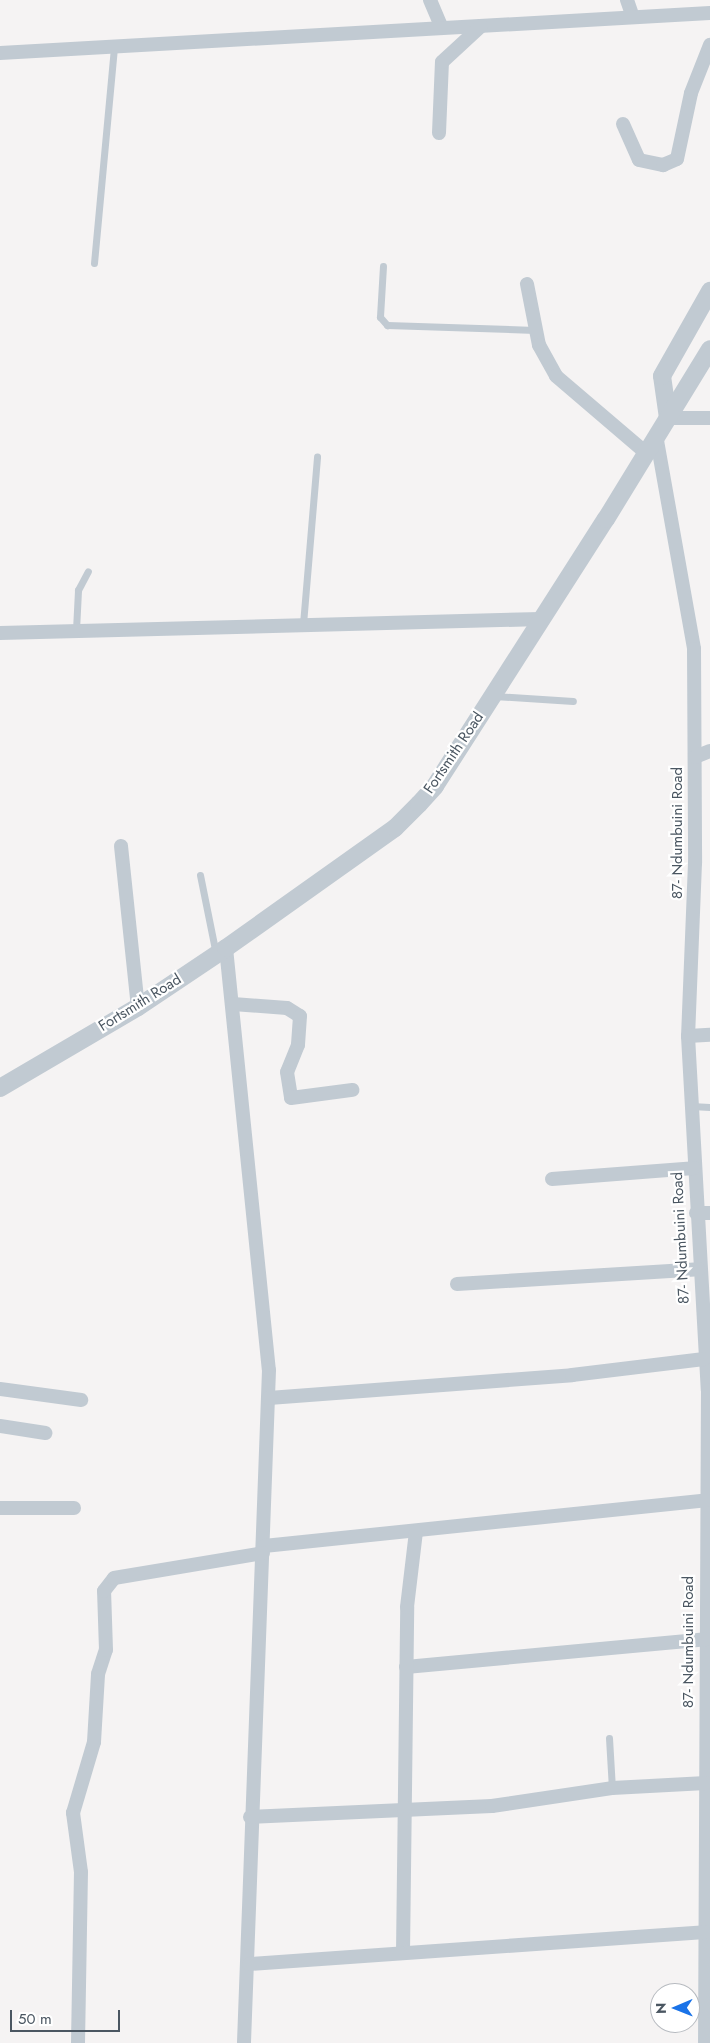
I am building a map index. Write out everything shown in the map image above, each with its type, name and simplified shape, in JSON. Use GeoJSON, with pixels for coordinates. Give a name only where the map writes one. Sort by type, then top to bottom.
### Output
{"type":"FeatureCollection","features":[{"type":"Feature","properties":{"kind":"street"},"geometry":{"type":"LineString","coordinates":[[430,0],[442,28]]}},
{"type":"Feature","properties":{"kind":"street"},"geometry":{"type":"LineString","coordinates":[[627,0],[633,17]]}},
{"type":"Feature","properties":{"kind":"street"},"geometry":{"type":"LineString","coordinates":[[0,53],[710,13]]}},
{"type":"Feature","properties":{"kind":"street"},"geometry":{"type":"LineString","coordinates":[[438,132],[442,62],[481,26]]}},
{"type":"Feature","properties":{"kind":"street"},"geometry":{"type":"LineString","coordinates":[[623,124],[639,160],[663,165],[677,159],[692,93],[710,46]]}},
{"type":"Feature","properties":{"kind":"street"},"geometry":{"type":"LineString","coordinates":[[527,284],[535,330],[543,357],[556,376],[646,453]]}},
{"type":"Feature","properties":{"kind":"street"},"geometry":{"type":"LineString","coordinates":[[710,292],[662,376],[668,418],[710,418]]}},
{"type":"Feature","properties":{"kind":"street","name":"Fortsmith Road"},"geometry":{"type":"LineString","coordinates":[[0,1088],[138,1007],[395,828],[435,786],[710,349]]}},
{"type":"Feature","properties":{"kind":"street","name":"87- Ndumbuini Road"},"geometry":{"type":"LineString","coordinates":[[656,435],[694,649],[694,757],[688,1036],[694,1168],[703,1213],[699,1269],[706,1299],[704,1359],[709,1390],[705,2043]]}},
{"type":"Feature","properties":{"kind":"street"},"geometry":{"type":"LineString","coordinates":[[0,633],[541,619]]}},
{"type":"Feature","properties":{"kind":"street"},"geometry":{"type":"LineString","coordinates":[[694,757],[710,751]]}},
{"type":"Feature","properties":{"kind":"street"},"geometry":{"type":"LineString","coordinates":[[121,846],[138,1007]]}},
{"type":"Feature","properties":{"kind":"street"},"geometry":{"type":"LineString","coordinates":[[221,951],[233,1004],[269,1398],[264,1549],[250,1817],[249,1964],[244,2043]]}},
{"type":"Feature","properties":{"kind":"street"},"geometry":{"type":"LineString","coordinates":[[233,1004],[287,1008],[300,1016],[298,1045],[287,1072],[291,1098],[352,1090]]}},
{"type":"Feature","properties":{"kind":"street"},"geometry":{"type":"LineString","coordinates":[[688,1036],[710,1035]]}},
{"type":"Feature","properties":{"kind":"street"},"geometry":{"type":"LineString","coordinates":[[552,1179],[694,1168]]}},
{"type":"Feature","properties":{"kind":"street"},"geometry":{"type":"LineString","coordinates":[[457,1284],[699,1269]]}},
{"type":"Feature","properties":{"kind":"street"},"geometry":{"type":"LineString","coordinates":[[269,1398],[572,1375],[704,1359]]}},
{"type":"Feature","properties":{"kind":"street"},"geometry":{"type":"LineString","coordinates":[[0,1389],[81,1400]]}},
{"type":"Feature","properties":{"kind":"street"},"geometry":{"type":"LineString","coordinates":[[0,1426],[45,1432]]}},
{"type":"Feature","properties":{"kind":"street"},"geometry":{"type":"LineString","coordinates":[[78,2043],[81,1872],[73,1813],[94,1742],[98,1674],[106,1650],[104,1591],[114,1578],[264,1549],[416,1532],[573,1510],[707,1497]]}},
{"type":"Feature","properties":{"kind":"street"},"geometry":{"type":"LineString","coordinates":[[0,1508],[74,1508]]}},
{"type":"Feature","properties":{"kind":"street"},"geometry":{"type":"LineString","coordinates":[[403,1952],[407,1606],[416,1532]]}},
{"type":"Feature","properties":{"kind":"street"},"geometry":{"type":"LineString","coordinates":[[406,1666],[706,1639]]}},
{"type":"Feature","properties":{"kind":"street"},"geometry":{"type":"LineString","coordinates":[[250,1817],[405,1812],[492,1806],[612,1788],[706,1783]]}},
{"type":"Feature","properties":{"kind":"street"},"geometry":{"type":"LineString","coordinates":[[249,1964],[707,1929]]}},
{"type":"Feature","properties":{"kind":"lane"},"geometry":{"type":"LineString","coordinates":[[94,263],[114,48]]}},
{"type":"Feature","properties":{"kind":"lane"},"geometry":{"type":"LineString","coordinates":[[383,266],[380,317],[386,325],[535,330]]}},
{"type":"Feature","properties":{"kind":"lane"},"geometry":{"type":"LineString","coordinates":[[303,624],[317,457]]}},
{"type":"Feature","properties":{"kind":"lane"},"geometry":{"type":"LineString","coordinates":[[76,630],[78,590],[88,571]]}},
{"type":"Feature","properties":{"kind":"lane"},"geometry":{"type":"LineString","coordinates":[[492,696],[574,701]]}},
{"type":"Feature","properties":{"kind":"lane"},"geometry":{"type":"LineString","coordinates":[[200,875],[221,951]]}},
{"type":"Feature","properties":{"kind":"lane"},"geometry":{"type":"LineString","coordinates":[[691,1106],[710,1107]]}},
{"type":"Feature","properties":{"kind":"lane"},"geometry":{"type":"LineString","coordinates":[[609,1738],[612,1788]]}}]}
